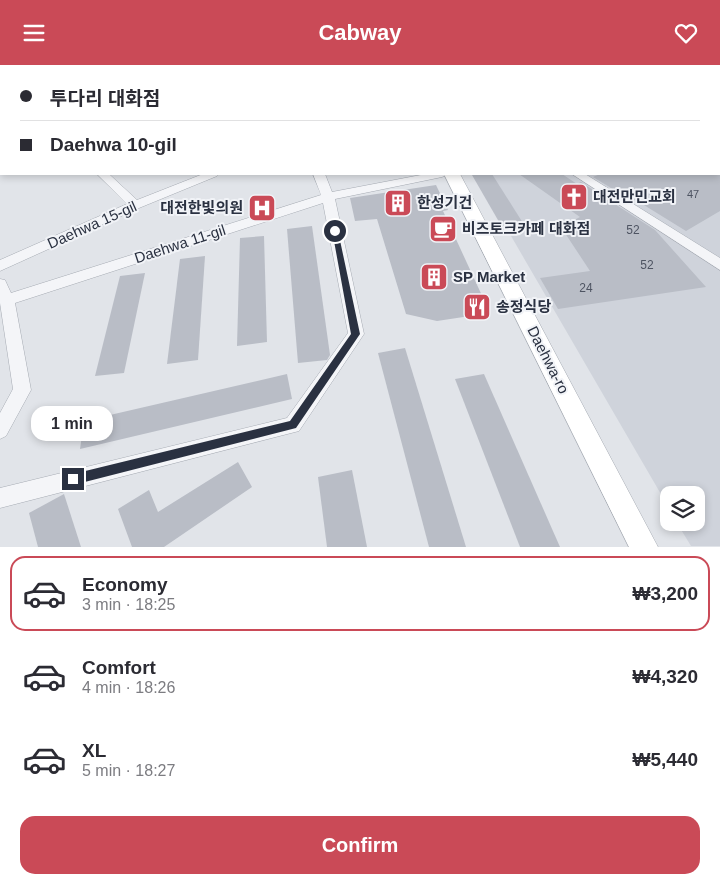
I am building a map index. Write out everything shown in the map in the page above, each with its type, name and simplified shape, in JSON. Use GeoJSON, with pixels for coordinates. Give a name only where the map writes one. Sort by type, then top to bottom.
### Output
{"type":"FeatureCollection","features":[{"type":"Feature","properties":{"kind":"main road","name":"Daehwa-ro"},"geometry":{"type":"LineString","coordinates":[[453,175],[644,547]]}},
{"type":"Feature","properties":{"kind":"street"},"geometry":{"type":"LineString","coordinates":[[104,175],[135,205]]}},
{"type":"Feature","properties":{"kind":"street","name":"Daehwa 15-gil"},"geometry":{"type":"LineString","coordinates":[[0,266],[135,205],[210,175]]}},
{"type":"Feature","properties":{"kind":"street"},"geometry":{"type":"LineString","coordinates":[[0,498],[293,425],[356,334],[328,197],[318,175]]}},
{"type":"Feature","properties":{"kind":"street","name":"Daehwa 11-gil"},"geometry":{"type":"LineString","coordinates":[[7,300],[328,197],[437,175]]}},
{"type":"Feature","properties":{"kind":"street"},"geometry":{"type":"LineString","coordinates":[[580,175],[720,265]]}},
{"type":"Feature","properties":{"kind":"street"},"geometry":{"type":"LineString","coordinates":[[0,284],[7,300],[22,390],[0,430]]}},
{"type":"Feature","properties":{"kind":"shaded area"},"geometry":{"type":"Polygon","coordinates":[[[476,175],[720,175],[720,546],[691,546],[682,531],[705,531],[705,486],[660,486],[660,493],[476,175]]]}},
{"type":"Feature","properties":{"kind":"building"},"geometry":{"type":"Polygon","coordinates":[[[472,175],[493,175],[528,231],[506,234],[472,175]]]}},
{"type":"Feature","properties":{"kind":"building"},"geometry":{"type":"Polygon","coordinates":[[[520,175],[564,175],[577,184],[581,182],[655,230],[706,287],[558,309],[540,278],[590,271],[561,227],[580,217],[520,175]]]}},
{"type":"Feature","properties":{"kind":"building"},"geometry":{"type":"Polygon","coordinates":[[[598,175],[720,175],[720,211],[686,231],[618,189],[624,196],[593,177],[598,175]]]}},
{"type":"Feature","properties":{"kind":"building","name":"SP Market"},"geometry":{"type":"Polygon","coordinates":[[[436,185],[448,210],[443,211],[490,313],[437,321],[406,314],[377,219],[355,221],[350,198],[436,185]]]}},
{"type":"Feature","properties":{"kind":"building"},"geometry":{"type":"Polygon","coordinates":[[[312,226],[330,355],[327,360],[298,363],[287,229],[312,226]]]}},
{"type":"Feature","properties":{"kind":"building"},"geometry":{"type":"Polygon","coordinates":[[[264,236],[267,342],[237,346],[240,238],[264,236]]]}},
{"type":"Feature","properties":{"kind":"building"},"geometry":{"type":"Polygon","coordinates":[[[205,256],[198,360],[167,364],[180,259],[205,256]]]}},
{"type":"Feature","properties":{"kind":"building"},"geometry":{"type":"Polygon","coordinates":[[[145,273],[124,373],[95,376],[120,276],[145,273]]]}},
{"type":"Feature","properties":{"kind":"building"},"geometry":{"type":"Polygon","coordinates":[[[405,348],[466,547],[429,547],[378,353],[405,348]]]}},
{"type":"Feature","properties":{"kind":"building"},"geometry":{"type":"Polygon","coordinates":[[[287,374],[292,399],[80,449],[84,421],[287,374]]]}},
{"type":"Feature","properties":{"kind":"building"},"geometry":{"type":"Polygon","coordinates":[[[484,374],[560,547],[520,547],[455,379],[484,374]]]}},
{"type":"Feature","properties":{"kind":"building"},"geometry":{"type":"Polygon","coordinates":[[[238,462],[252,487],[164,547],[132,547],[118,509],[149,490],[158,512],[238,462]]]}},
{"type":"Feature","properties":{"kind":"building"},"geometry":{"type":"Polygon","coordinates":[[[352,470],[367,547],[327,547],[318,477],[352,470]]]}},
{"type":"Feature","properties":{"kind":"building"},"geometry":{"type":"Polygon","coordinates":[[[64,494],[81,547],[38,547],[29,513],[64,494]]]}},
{"type":"Feature","properties":{"kind":"place","name":"대전만민교회"},"geometry":{"type":"Point","coordinates":[574,197]}},
{"type":"Feature","properties":{"kind":"place","name":"한성기건"},"geometry":{"type":"Point","coordinates":[398,203]}},
{"type":"Feature","properties":{"kind":"place","name":"대전한빛의원"},"geometry":{"type":"Point","coordinates":[262,208]}},
{"type":"Feature","properties":{"kind":"place","name":"비즈토크카페 대화점"},"geometry":{"type":"Point","coordinates":[443,229]}},
{"type":"Feature","properties":{"kind":"place","name":"SP Market"},"geometry":{"type":"Point","coordinates":[434,277]}},
{"type":"Feature","properties":{"kind":"place","name":"송정식당"},"geometry":{"type":"Point","coordinates":[477,307]}},
{"type":"Feature","properties":{"kind":"route"},"geometry":{"type":"LineString","coordinates":[[73,479],[293,425],[356,334],[335,231]]}}]}
